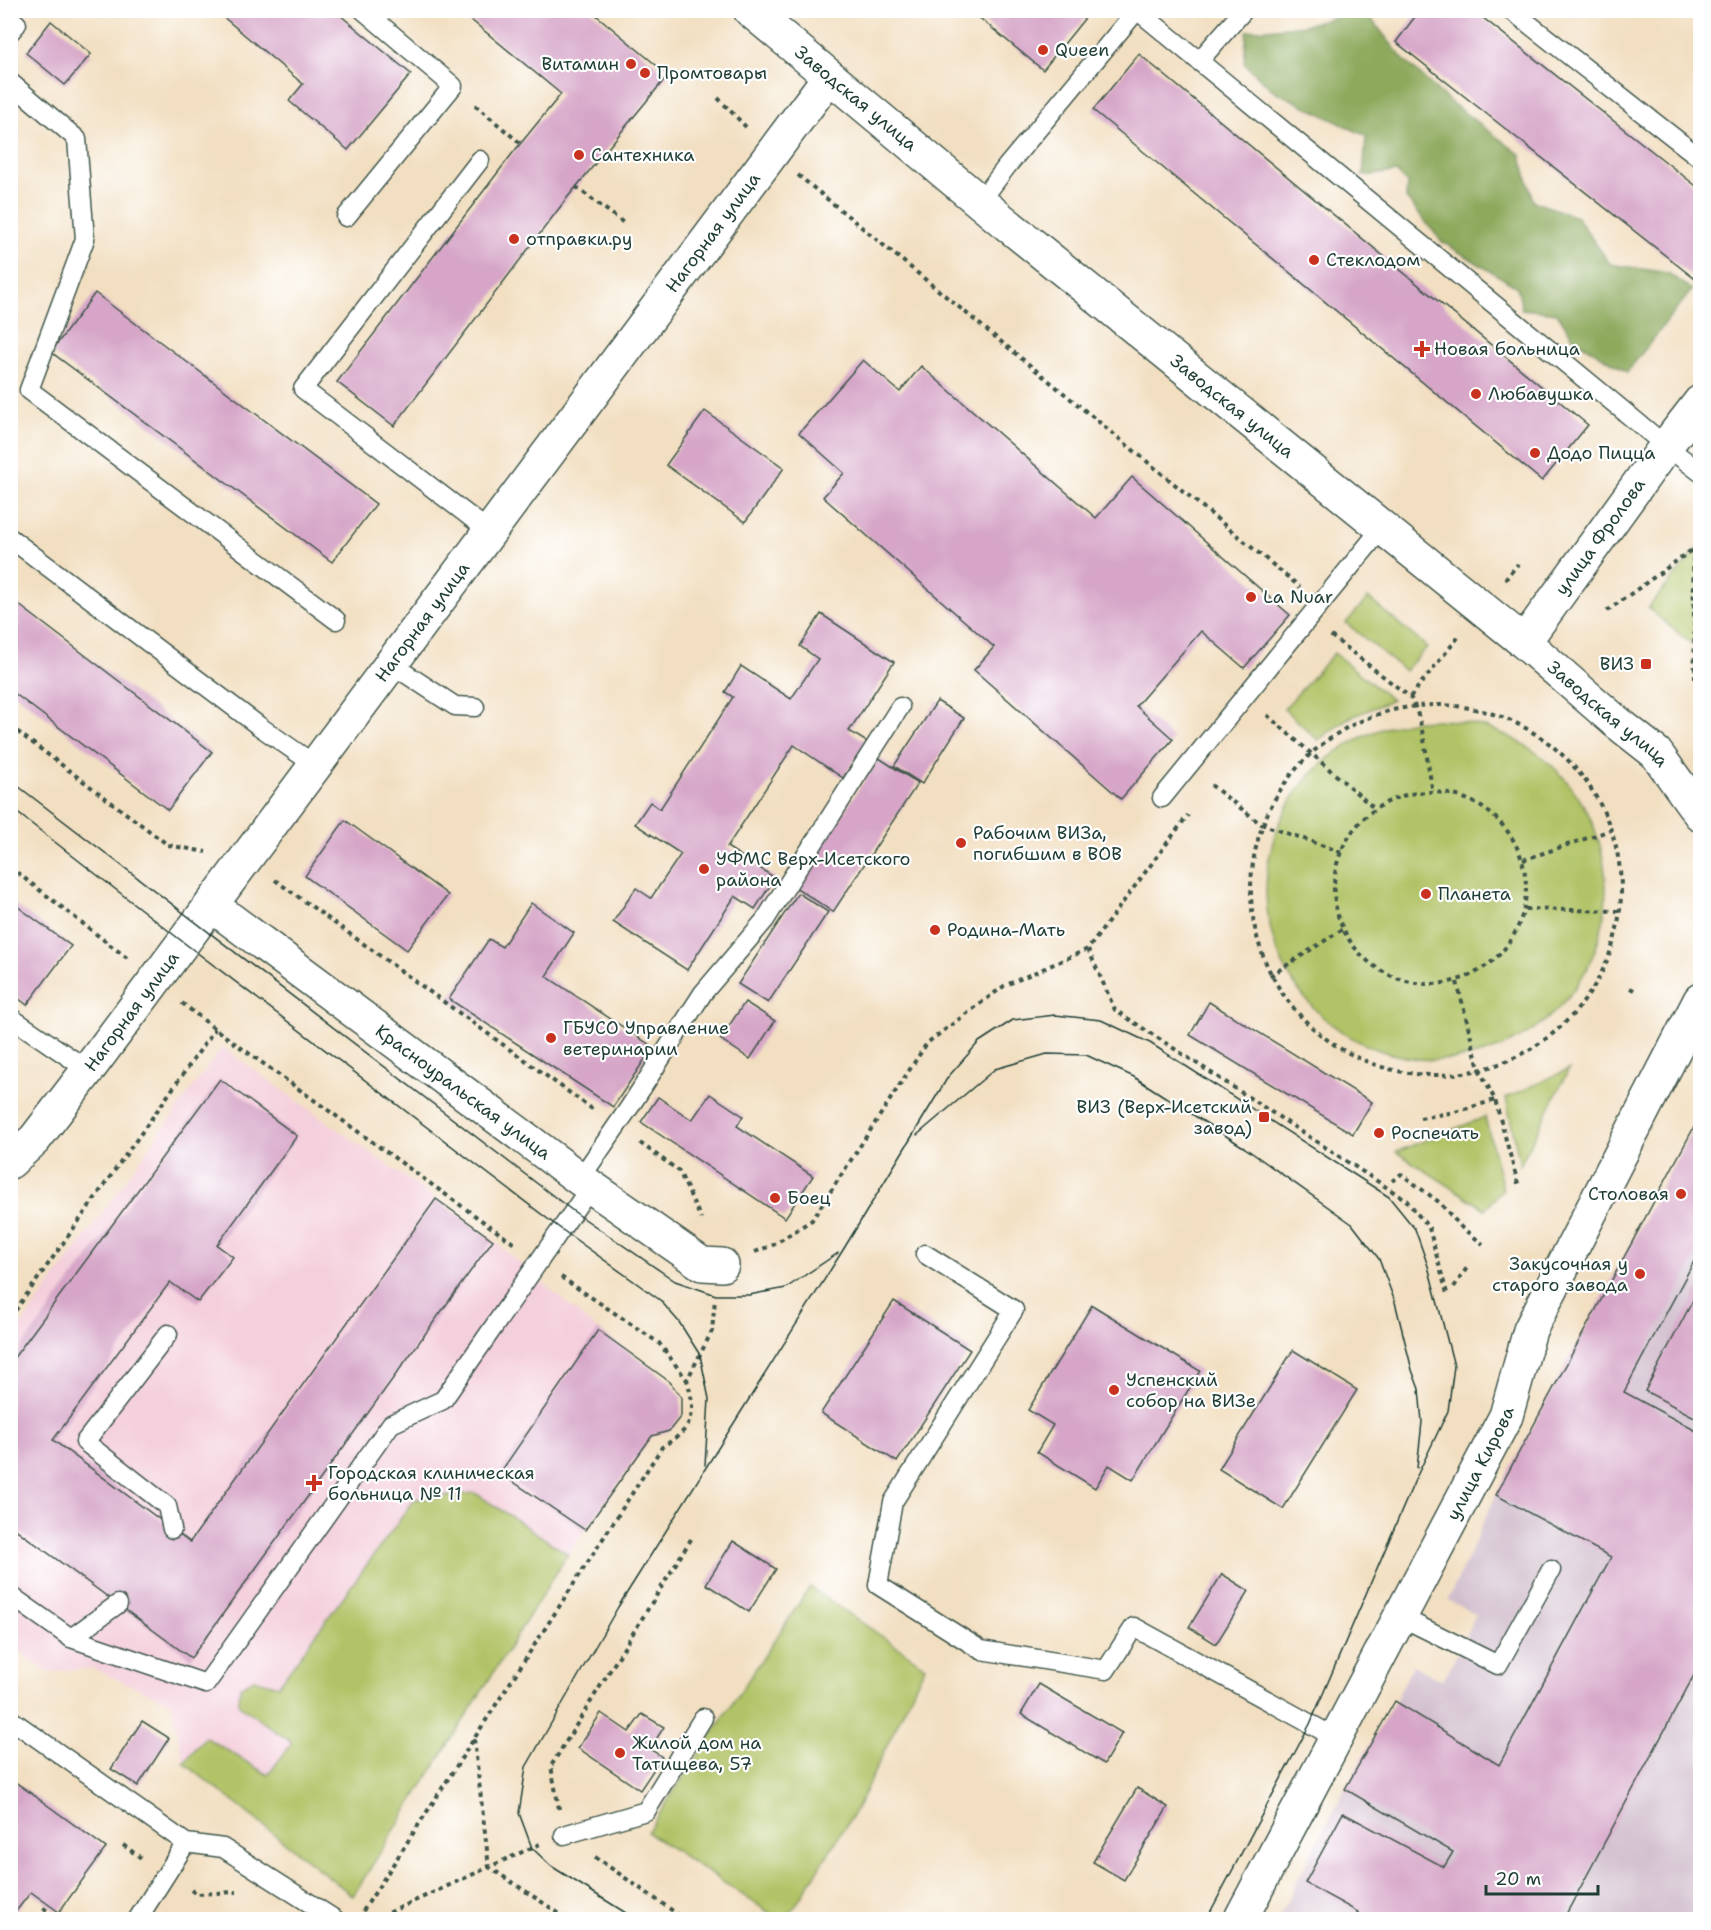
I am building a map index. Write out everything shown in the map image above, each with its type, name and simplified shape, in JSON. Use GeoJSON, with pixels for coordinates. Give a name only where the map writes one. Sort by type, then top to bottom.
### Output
{"type":"FeatureCollection","features":[{"type":"Feature","properties":{"kind":"street","name":"Заводская улица"},"geometry":{"type":"LineString","coordinates":[[750,10],[980,202],[1524,642],[1656,753],[1701,814]]}},
{"type":"Feature","properties":{"kind":"street","name":"Нагорная улица"},"geometry":{"type":"LineString","coordinates":[[10,1162],[35,1139],[88,1070],[829,77]]}},
{"type":"Feature","properties":{"kind":"street","name":"улица Фролова"},"geometry":{"type":"LineString","coordinates":[[1524,642],[1666,446],[1701,402]]}},
{"type":"Feature","properties":{"kind":"street","name":"Красноуральская улица"},"geometry":{"type":"LineString","coordinates":[[211,905],[586,1182],[702,1264],[722,1265]]}},
{"type":"Feature","properties":{"kind":"street","name":"улица Кирова"},"geometry":{"type":"LineString","coordinates":[[1240,1920],[1506,1416],[1530,1330],[1701,1000]]}},
{"type":"Feature","properties":{"kind":"lane"},"geometry":{"type":"LineString","coordinates":[[346,217],[453,86],[363,10]]}},
{"type":"Feature","properties":{"kind":"lane"},"geometry":{"type":"LineString","coordinates":[[980,202],[1007,166],[1137,10],[1666,446],[1701,472]]}},
{"type":"Feature","properties":{"kind":"lane"},"geometry":{"type":"LineString","coordinates":[[1199,61],[1244,10]]}},
{"type":"Feature","properties":{"kind":"lane"},"geometry":{"type":"LineString","coordinates":[[1511,10],[1701,158]]}},
{"type":"Feature","properties":{"kind":"lane"},"geometry":{"type":"LineString","coordinates":[[10,18],[17,24],[10,32]]}},
{"type":"Feature","properties":{"kind":"lane"},"geometry":{"type":"LineString","coordinates":[[10,82],[77,139],[85,239],[29,390],[336,620]]}},
{"type":"Feature","properties":{"kind":"lane"},"geometry":{"type":"LineString","coordinates":[[480,160],[303,389],[490,532]]}},
{"type":"Feature","properties":{"kind":"lane"},"geometry":{"type":"LineString","coordinates":[[1162,798],[1382,528]]}},
{"type":"Feature","properties":{"kind":"lane"},"geometry":{"type":"LineString","coordinates":[[10,538],[259,726],[315,765]]}},
{"type":"Feature","properties":{"kind":"lane"},"geometry":{"type":"LineString","coordinates":[[391,664],[455,706],[475,707]]}},
{"type":"Feature","properties":{"kind":"lane"},"geometry":{"type":"LineString","coordinates":[[10,1595],[71,1638],[206,1684],[391,1424],[443,1400],[539,1262],[629,1108],[703,993],[765,920],[900,707]]}},
{"type":"Feature","properties":{"kind":"lane"},"geometry":{"type":"LineString","coordinates":[[10,1017],[88,1070]]}},
{"type":"Feature","properties":{"kind":"lane"},"geometry":{"type":"LineString","coordinates":[[925,1254],[1014,1310],[893,1502],[878,1585],[981,1650],[1106,1670],[1134,1627],[1336,1738]]}},
{"type":"Feature","properties":{"kind":"lane"},"geometry":{"type":"LineString","coordinates":[[168,1335],[85,1442],[167,1506],[172,1529]]}},
{"type":"Feature","properties":{"kind":"lane"},"geometry":{"type":"LineString","coordinates":[[1401,1617],[1498,1665],[1551,1570]]}},
{"type":"Feature","properties":{"kind":"lane"},"geometry":{"type":"LineString","coordinates":[[71,1638],[118,1604]]}},
{"type":"Feature","properties":{"kind":"lane"},"geometry":{"type":"LineString","coordinates":[[564,1835],[646,1811],[703,1718]]}},
{"type":"Feature","properties":{"kind":"lane"},"geometry":{"type":"LineString","coordinates":[[10,1719],[186,1844],[223,1848],[336,1920]]}},
{"type":"Feature","properties":{"kind":"lane"},"geometry":{"type":"LineString","coordinates":[[137,1920],[186,1844]]}},
{"type":"Feature","properties":{"kind":"path"},"geometry":{"type":"LineString","coordinates":[[453,86],[520,143]]}},
{"type":"Feature","properties":{"kind":"path"},"geometry":{"type":"LineString","coordinates":[[718,98],[772,153],[1321,603],[1329,635],[1410,697],[1414,705],[1432,792]]}},
{"type":"Feature","properties":{"kind":"path"},"geometry":{"type":"LineString","coordinates":[[576,187],[625,224]]}},
{"type":"Feature","properties":{"kind":"path"},"geometry":{"type":"LineString","coordinates":[[1607,611],[1701,544]]}},
{"type":"Feature","properties":{"kind":"path"},"geometry":{"type":"LineString","coordinates":[[1693,549],[1695,679]]}},
{"type":"Feature","properties":{"kind":"path"},"geometry":{"type":"LineString","coordinates":[[1414,705],[1464,706],[1513,720],[1555,747],[1589,785],[1611,830],[1620,870],[1620,911],[1606,973],[1585,1009],[1546,1046],[1508,1061],[1479,1069],[1411,1074],[1355,1058],[1306,1024],[1270,976],[1253,927],[1250,875],[1261,824],[1282,785],[1310,752],[1359,720],[1414,705]]}},
{"type":"Feature","properties":{"kind":"path"},"geometry":{"type":"LineString","coordinates":[[1265,714],[1375,809]]}},
{"type":"Feature","properties":{"kind":"path"},"geometry":{"type":"LineString","coordinates":[[10,726],[168,845]]}},
{"type":"Feature","properties":{"kind":"path"},"geometry":{"type":"LineString","coordinates":[[1211,785],[1261,824],[1341,852]]}},
{"type":"Feature","properties":{"kind":"path"},"geometry":{"type":"LineString","coordinates":[[1432,792],[1462,797],[1488,811],[1510,833],[1523,860],[1527,884],[1525,909],[1515,935],[1498,957],[1476,974],[1457,981],[1418,984],[1387,975],[1360,956],[1343,929],[1335,904],[1334,878],[1341,852],[1354,828],[1375,809],[1402,796],[1432,792]]}},
{"type":"Feature","properties":{"kind":"path"},"geometry":{"type":"LineString","coordinates":[[1523,860],[1611,830]]}},
{"type":"Feature","properties":{"kind":"path"},"geometry":{"type":"LineString","coordinates":[[10,867],[101,936],[215,1029],[539,1262],[659,1343],[687,1380]]}},
{"type":"Feature","properties":{"kind":"path"},"geometry":{"type":"LineString","coordinates":[[1525,909],[1620,911]]}},
{"type":"Feature","properties":{"kind":"path"},"geometry":{"type":"LineString","coordinates":[[1270,976],[1343,929]]}},
{"type":"Feature","properties":{"kind":"path"},"geometry":{"type":"LineString","coordinates":[[722,1265],[774,1245],[812,1220],[927,1043],[1004,986],[1088,949],[1115,1010],[1406,1200],[1429,1228],[1448,1297]]}},
{"type":"Feature","properties":{"kind":"path"},"geometry":{"type":"LineString","coordinates":[[1457,981],[1479,1069],[1495,1100],[1519,1187]]}},
{"type":"Feature","properties":{"kind":"path"},"geometry":{"type":"LineString","coordinates":[[1630,988],[1638,992]]}},
{"type":"Feature","properties":{"kind":"path"},"geometry":{"type":"LineString","coordinates":[[10,1318],[215,1029]]}},
{"type":"Feature","properties":{"kind":"path"},"geometry":{"type":"LineString","coordinates":[[1420,1118],[1455,1112],[1495,1100]]}},
{"type":"Feature","properties":{"kind":"path"},"geometry":{"type":"LineString","coordinates":[[1392,1181],[1401,1174],[1439,1202],[1462,1228],[1483,1244]]}},
{"type":"Feature","properties":{"kind":"path"},"geometry":{"type":"LineString","coordinates":[[1454,1287],[1468,1266]]}},
{"type":"Feature","properties":{"kind":"path"},"geometry":{"type":"LineString","coordinates":[[551,1766],[693,1536]]}},
{"type":"Feature","properties":{"kind":"path"},"geometry":{"type":"LineString","coordinates":[[474,1738],[489,1867],[569,1920]]}},
{"type":"Feature","properties":{"kind":"path"},"geometry":{"type":"LineString","coordinates":[[373,1920],[564,1835]]}},
{"type":"Feature","properties":{"kind":"path"},"geometry":{"type":"LineString","coordinates":[[196,1894],[237,1892]]}},
{"type":"Feature","properties":{"kind":"path"},"geometry":{"type":"LineString","coordinates":[[43,1908],[61,1920]]}},
{"type":"Feature","properties":{"kind":"shaded area","name":"Городская клиническая больница № 11"},"geometry":{"type":"Polygon","coordinates":[[[222,1047],[493,1240],[598,1330],[670,1382],[681,1397],[681,1416],[669,1431],[652,1436],[568,1554],[353,1896],[184,1763],[171,1703],[92,1668],[47,1672],[11,1645],[11,1339],[222,1047]]]}},
{"type":"Feature","properties":{"kind":"shaded area"},"geometry":{"type":"Polygon","coordinates":[[[1700,1116],[1700,1919],[1277,1920],[1413,1665],[1443,1681],[1476,1615],[1448,1600],[1496,1495],[1700,1116]]]}},
{"type":"Feature","properties":{"kind":"green space"},"geometry":{"type":"Polygon","coordinates":[[[1344,15],[1369,16],[1403,59],[1449,101],[1521,155],[1533,201],[1577,217],[1610,264],[1668,273],[1692,290],[1627,372],[1574,339],[1557,313],[1522,309],[1517,287],[1442,242],[1406,198],[1407,183],[1396,172],[1363,176],[1366,136],[1272,90],[1244,63],[1247,31],[1305,25],[1344,15]]]}},
{"type":"Feature","properties":{"kind":"green space"},"geometry":{"type":"Polygon","coordinates":[[[1700,546],[1700,651],[1648,608],[1700,546]]]}},
{"type":"Feature","properties":{"kind":"green space"},"geometry":{"type":"Polygon","coordinates":[[[1368,598],[1427,647],[1405,671],[1346,623],[1368,598]]]}},
{"type":"Feature","properties":{"kind":"green space"},"geometry":{"type":"Polygon","coordinates":[[[1334,653],[1392,700],[1347,719],[1318,740],[1284,709],[1334,653]]]}},
{"type":"Feature","properties":{"kind":"green space"},"geometry":{"type":"Polygon","coordinates":[[[1436,720],[1469,724],[1501,733],[1530,749],[1556,770],[1577,796],[1593,825],[1602,857],[1606,890],[1602,923],[1593,955],[1577,984],[1556,1010],[1530,1031],[1501,1047],[1469,1056],[1436,1060],[1403,1056],[1371,1047],[1342,1031],[1316,1010],[1295,984],[1279,955],[1270,923],[1266,890],[1270,857],[1279,825],[1295,796],[1316,770],[1342,749],[1371,733],[1403,724],[1436,720]]]}},
{"type":"Feature","properties":{"kind":"green space"},"geometry":{"type":"Polygon","coordinates":[[[1569,1069],[1520,1165],[1506,1098],[1569,1069]]]}},
{"type":"Feature","properties":{"kind":"green space"},"geometry":{"type":"Polygon","coordinates":[[[1485,1117],[1503,1189],[1485,1209],[1396,1152],[1485,1117]]]}},
{"type":"Feature","properties":{"kind":"green space"},"geometry":{"type":"Polygon","coordinates":[[[475,1493],[568,1554],[353,1896],[184,1763],[205,1737],[268,1775],[292,1743],[239,1705],[240,1687],[254,1679],[278,1686],[415,1499],[475,1493]]]}},
{"type":"Feature","properties":{"kind":"green space"},"geometry":{"type":"Polygon","coordinates":[[[810,1587],[925,1666],[857,1808],[796,1905],[783,1919],[779,1919],[647,1832],[810,1587]]]}},
{"type":"Feature","properties":{"kind":"building"},"geometry":{"type":"Polygon","coordinates":[[[215,10],[334,10],[411,74],[348,150],[289,101],[303,84],[215,10]]]}},
{"type":"Feature","properties":{"kind":"building"},"geometry":{"type":"Polygon","coordinates":[[[459,10],[590,10],[668,75],[567,198],[394,426],[337,382],[512,154],[561,94],[459,10]]]}},
{"type":"Feature","properties":{"kind":"building"},"geometry":{"type":"Polygon","coordinates":[[[970,10],[1086,10],[1089,13],[1043,70],[970,10]]]}},
{"type":"Feature","properties":{"kind":"building"},"geometry":{"type":"Polygon","coordinates":[[[1420,10],[1473,10],[1700,189],[1700,283],[1396,42],[1420,10]]]}},
{"type":"Feature","properties":{"kind":"building"},"geometry":{"type":"Polygon","coordinates":[[[51,21],[91,54],[65,85],[26,53],[51,21]]]}},
{"type":"Feature","properties":{"kind":"building"},"geometry":{"type":"Polygon","coordinates":[[[1139,54],[1588,425],[1542,481],[1093,110],[1139,54]]]}},
{"type":"Feature","properties":{"kind":"building"},"geometry":{"type":"Polygon","coordinates":[[[95,293],[376,504],[332,562],[51,352],[95,293]]]}},
{"type":"Feature","properties":{"kind":"building"},"geometry":{"type":"Polygon","coordinates":[[[863,360],[900,392],[921,366],[1096,518],[1132,477],[1290,615],[1244,668],[1201,631],[1136,706],[1173,739],[1121,799],[974,670],[994,647],[823,497],[844,473],[799,433],[863,360]]]}},
{"type":"Feature","properties":{"kind":"building"},"geometry":{"type":"Polygon","coordinates":[[[705,411],[784,468],[745,522],[666,465],[705,411]]]}},
{"type":"Feature","properties":{"kind":"building"},"geometry":{"type":"Polygon","coordinates":[[[10,598],[212,752],[168,810],[10,690],[10,598]]]}},
{"type":"Feature","properties":{"kind":"building"},"geometry":{"type":"Polygon","coordinates":[[[821,614],[894,662],[849,731],[867,742],[843,778],[794,745],[727,847],[775,878],[755,909],[735,896],[687,970],[613,922],[636,888],[651,898],[681,854],[635,824],[650,802],[660,809],[733,697],[725,692],[741,666],[791,699],[818,659],[800,646],[821,614]]]}},
{"type":"Feature","properties":{"kind":"building"},"geometry":{"type":"Polygon","coordinates":[[[937,701],[964,718],[922,784],[894,766],[937,701]]]}},
{"type":"Feature","properties":{"kind":"building"},"geometry":{"type":"Polygon","coordinates":[[[879,758],[918,783],[833,912],[795,887],[879,758]]]}},
{"type":"Feature","properties":{"kind":"building"},"geometry":{"type":"Polygon","coordinates":[[[345,820],[448,895],[407,950],[305,876],[345,820]]]}},
{"type":"Feature","properties":{"kind":"building"},"geometry":{"type":"Polygon","coordinates":[[[798,893],[828,912],[768,1003],[738,984],[798,893]]]}},
{"type":"Feature","properties":{"kind":"building"},"geometry":{"type":"Polygon","coordinates":[[[10,901],[71,946],[27,1005],[10,992],[10,901]]]}},
{"type":"Feature","properties":{"kind":"building"},"geometry":{"type":"Polygon","coordinates":[[[531,903],[574,933],[546,976],[653,1047],[613,1107],[449,999],[489,939],[502,947],[531,903]]]}},
{"type":"Feature","properties":{"kind":"building"},"geometry":{"type":"Polygon","coordinates":[[[745,1002],[775,1021],[750,1059],[720,1039],[745,1002]]]}},
{"type":"Feature","properties":{"kind":"building"},"geometry":{"type":"Polygon","coordinates":[[[1209,1002],[1372,1102],[1353,1134],[1190,1035],[1209,1002]]]}},
{"type":"Feature","properties":{"kind":"building"},"geometry":{"type":"Polygon","coordinates":[[[220,1079],[297,1136],[217,1245],[233,1257],[198,1302],[170,1282],[53,1440],[190,1542],[436,1199],[493,1240],[191,1658],[10,1525],[10,1363],[220,1079]]]}},
{"type":"Feature","properties":{"kind":"building"},"geometry":{"type":"Polygon","coordinates":[[[710,1094],[743,1116],[737,1126],[813,1176],[785,1218],[641,1122],[658,1097],[692,1120],[710,1094]]]}},
{"type":"Feature","properties":{"kind":"building"},"geometry":{"type":"Polygon","coordinates":[[[1700,1116],[1700,1250],[1624,1392],[1700,1433],[1700,1664],[1563,1920],[1354,1920],[1358,1912],[1305,1883],[1343,1813],[1444,1867],[1453,1852],[1345,1789],[1395,1701],[1499,1765],[1611,1557],[1496,1495],[1700,1116]]]}},
{"type":"Feature","properties":{"kind":"building"},"geometry":{"type":"Polygon","coordinates":[[[1700,1287],[1700,1420],[1645,1391],[1700,1287]]]}},
{"type":"Feature","properties":{"kind":"building"},"geometry":{"type":"Polygon","coordinates":[[[894,1301],[970,1350],[897,1462],[821,1413],[894,1301]]]}},
{"type":"Feature","properties":{"kind":"building","name":"Успенский собор на ВИЗе"},"geometry":{"type":"Polygon","coordinates":[[[1092,1305],[1200,1371],[1133,1480],[1109,1465],[1095,1488],[1037,1452],[1053,1425],[1028,1410],[1092,1305]]]}},
{"type":"Feature","properties":{"kind":"building"},"geometry":{"type":"Polygon","coordinates":[[[598,1330],[670,1382],[681,1397],[681,1416],[669,1431],[652,1436],[585,1530],[500,1473],[598,1330]]]}},
{"type":"Feature","properties":{"kind":"building"},"geometry":{"type":"Polygon","coordinates":[[[1293,1350],[1357,1390],[1283,1509],[1219,1469],[1293,1350]]]}},
{"type":"Feature","properties":{"kind":"building"},"geometry":{"type":"Polygon","coordinates":[[[733,1541],[776,1569],[749,1612],[706,1584],[733,1541]]]}},
{"type":"Feature","properties":{"kind":"building"},"geometry":{"type":"Polygon","coordinates":[[[1222,1574],[1249,1591],[1216,1644],[1189,1627],[1222,1574]]]}},
{"type":"Feature","properties":{"kind":"building"},"geometry":{"type":"Polygon","coordinates":[[[1039,1684],[1122,1733],[1104,1764],[1021,1714],[1039,1684]]]}},
{"type":"Feature","properties":{"kind":"building","name":"Жилой дом на Татищева, 57"},"geometry":{"type":"Polygon","coordinates":[[[601,1713],[629,1732],[642,1714],[664,1727],[650,1749],[662,1757],[640,1790],[578,1748],[601,1713]]]}},
{"type":"Feature","properties":{"kind":"building"},"geometry":{"type":"Polygon","coordinates":[[[142,1721],[169,1738],[138,1786],[111,1769],[142,1721]]]}},
{"type":"Feature","properties":{"kind":"building"},"geometry":{"type":"Polygon","coordinates":[[[10,1778],[106,1848],[59,1912],[31,1892],[10,1919],[10,1778]]]}},
{"type":"Feature","properties":{"kind":"building"},"geometry":{"type":"Polygon","coordinates":[[[1137,1788],[1168,1807],[1124,1880],[1093,1862],[1137,1788]]]}},
{"type":"Feature","properties":{"kind":"tram line"},"geometry":{"type":"LineString","coordinates":[[10,780],[573,1211],[675,1281],[716,1295],[749,1295],[786,1288],[838,1253]]}},
{"type":"Feature","properties":{"kind":"tram line"},"geometry":{"type":"LineString","coordinates":[[10,807],[183,942],[561,1229],[660,1300],[679,1322],[700,1355],[709,1399],[705,1465]]}},
{"type":"Feature","properties":{"kind":"tram line"},"geometry":{"type":"LineString","coordinates":[[637,1920],[551,1866],[532,1848],[519,1813],[526,1767],[618,1607],[843,1250],[948,1077],[979,1042],[1013,1020],[1055,1015],[1101,1020],[1150,1043],[1389,1197],[1415,1229],[1428,1266],[1454,1366],[1448,1411],[1415,1480],[1310,1724],[1206,1920]]}},
{"type":"Feature","properties":{"kind":"tram line"},"geometry":{"type":"LineString","coordinates":[[917,1135],[995,1069],[1047,1054],[1086,1055],[1134,1077],[1245,1148],[1352,1224],[1379,1259],[1395,1302],[1419,1389],[1422,1422],[1417,1468]]}},
{"type":"Feature","properties":{"kind":"place","name":"Queen"},"geometry":{"type":"Point","coordinates":[1043,50]}},
{"type":"Feature","properties":{"kind":"place","name":"Витамин"},"geometry":{"type":"Point","coordinates":[631,64]}},
{"type":"Feature","properties":{"kind":"place","name":"Промтовары"},"geometry":{"type":"Point","coordinates":[645,73]}},
{"type":"Feature","properties":{"kind":"place","name":"Сантехника"},"geometry":{"type":"Point","coordinates":[579,155]}},
{"type":"Feature","properties":{"kind":"place","name":"отправки.ру"},"geometry":{"type":"Point","coordinates":[514,239]}},
{"type":"Feature","properties":{"kind":"place","name":"Стеклодом"},"geometry":{"type":"Point","coordinates":[1314,260]}},
{"type":"Feature","properties":{"kind":"place","name":"Новая больница"},"geometry":{"type":"Point","coordinates":[1422,349]}},
{"type":"Feature","properties":{"kind":"place","name":"Любавушка"},"geometry":{"type":"Point","coordinates":[1476,394]}},
{"type":"Feature","properties":{"kind":"place","name":"Додо Пицца"},"geometry":{"type":"Point","coordinates":[1535,453]}},
{"type":"Feature","properties":{"kind":"place","name":"La Nuar"},"geometry":{"type":"Point","coordinates":[1251,597]}},
{"type":"Feature","properties":{"kind":"place","name":"ВИЗ"},"geometry":{"type":"Point","coordinates":[1646,664]}},
{"type":"Feature","properties":{"kind":"place","name":"Рабочим ВИЗа, погибшим в ВОВ"},"geometry":{"type":"Point","coordinates":[961,843]}},
{"type":"Feature","properties":{"kind":"place","name":"УФМС Верх-Исетского района"},"geometry":{"type":"Point","coordinates":[704,869]}},
{"type":"Feature","properties":{"kind":"place","name":"Планета"},"geometry":{"type":"Point","coordinates":[1426,894]}},
{"type":"Feature","properties":{"kind":"place","name":"Родина-Мать"},"geometry":{"type":"Point","coordinates":[935,930]}},
{"type":"Feature","properties":{"kind":"place","name":"ГБУСО Управление ветеринарии"},"geometry":{"type":"Point","coordinates":[551,1038]}},
{"type":"Feature","properties":{"kind":"place","name":"ВИЗ (Верх-Исетский завод)"},"geometry":{"type":"Point","coordinates":[1264,1117]}},
{"type":"Feature","properties":{"kind":"place","name":"Роспечать"},"geometry":{"type":"Point","coordinates":[1379,1133]}},
{"type":"Feature","properties":{"kind":"place","name":"Столовая"},"geometry":{"type":"Point","coordinates":[1681,1194]}},
{"type":"Feature","properties":{"kind":"place","name":"Боец"},"geometry":{"type":"Point","coordinates":[775,1198]}},
{"type":"Feature","properties":{"kind":"place","name":"Закусочная у старого завода"},"geometry":{"type":"Point","coordinates":[1640,1274]}},
{"type":"Feature","properties":{"kind":"place","name":"Успенский собор на ВИЗе"},"geometry":{"type":"Point","coordinates":[1114,1390]}},
{"type":"Feature","properties":{"kind":"place","name":"Городская клиническая больница № 11"},"geometry":{"type":"Point","coordinates":[314,1483]}},
{"type":"Feature","properties":{"kind":"place","name":"Жилой дом на Татищева, 57"},"geometry":{"type":"Point","coordinates":[620,1753]}}]}
